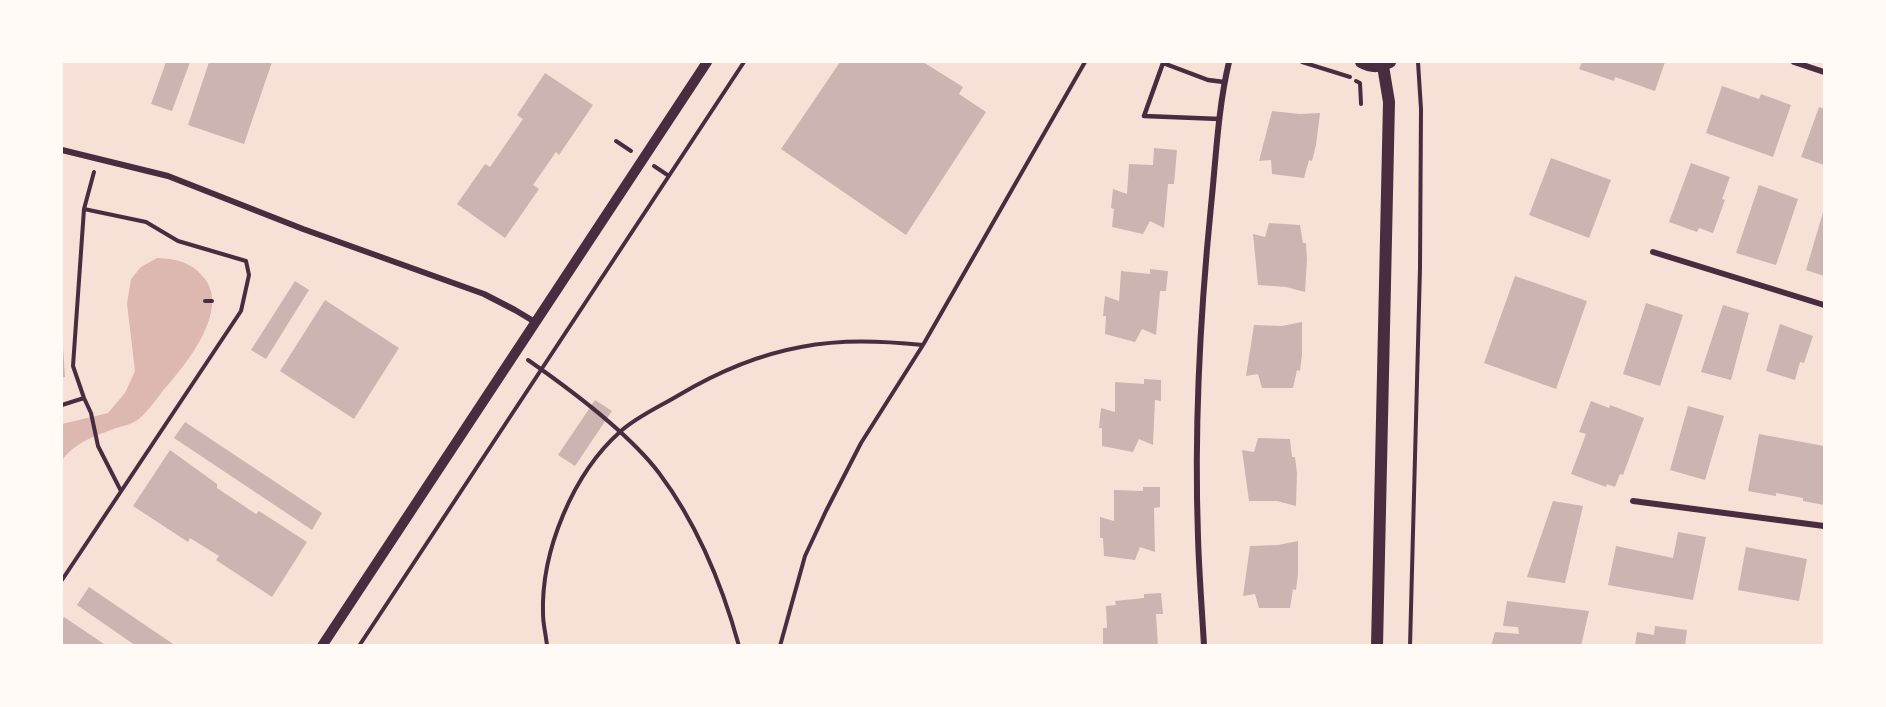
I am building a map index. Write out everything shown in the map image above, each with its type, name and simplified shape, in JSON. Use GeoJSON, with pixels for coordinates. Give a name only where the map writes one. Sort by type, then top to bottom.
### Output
{"type":"FeatureCollection","features":[{"type":"Feature","properties":{"kind":"main road"},"geometry":{"type":"LineString","coordinates":[[1361,62],[1375,66],[1386,64],[1389,102],[1377,645]]}},
{"type":"Feature","properties":{"kind":"street"},"geometry":{"type":"LineString","coordinates":[[322,645],[707,62]]}},
{"type":"Feature","properties":{"kind":"street"},"geometry":{"type":"LineString","coordinates":[[1204,645],[1198,536],[1198,394],[1203,288],[1224,82],[1229,62]]}},
{"type":"Feature","properties":{"kind":"street"},"geometry":{"type":"LineString","coordinates":[[1794,62],[1808,64],[1824,72]]}},
{"type":"Feature","properties":{"kind":"street"},"geometry":{"type":"LineString","coordinates":[[62,150],[168,176],[303,229],[484,294],[535,322]]}},
{"type":"Feature","properties":{"kind":"street"},"geometry":{"type":"LineString","coordinates":[[1653,252],[1824,305]]}},
{"type":"Feature","properties":{"kind":"street"},"geometry":{"type":"LineString","coordinates":[[1633,501],[1824,526]]}},
{"type":"Feature","properties":{"kind":"lane"},"geometry":{"type":"LineString","coordinates":[[1220,119],[1144,116],[1163,63],[1208,80],[1224,82]]}},
{"type":"Feature","properties":{"kind":"path"},"geometry":{"type":"LineString","coordinates":[[359,645],[744,62]]}},
{"type":"Feature","properties":{"kind":"path"},"geometry":{"type":"LineString","coordinates":[[780,645],[805,556],[861,443],[923,345],[1084,62]]}},
{"type":"Feature","properties":{"kind":"path"},"geometry":{"type":"LineString","coordinates":[[1302,62],[1349,76],[1360,83],[1361,104]]}},
{"type":"Feature","properties":{"kind":"path"},"geometry":{"type":"LineString","coordinates":[[1410,645],[1420,268],[1421,109],[1418,62]]}},
{"type":"Feature","properties":{"kind":"path"},"geometry":{"type":"LineString","coordinates":[[98,158],[84,209],[73,366],[91,413],[98,446],[121,491]]}},
{"type":"Feature","properties":{"kind":"path"},"geometry":{"type":"LineString","coordinates":[[62,580],[241,312],[249,275],[246,261],[177,241],[146,222],[84,209]]}},
{"type":"Feature","properties":{"kind":"path"},"geometry":{"type":"LineString","coordinates":[[204,301],[212,301]]}},
{"type":"Feature","properties":{"kind":"path"},"geometry":{"type":"LineString","coordinates":[[547,645],[543,614],[545,575],[553,541],[574,491],[596,458],[620,431],[639,417],[705,379],[753,359],[800,347],[847,341],[884,341],[923,345]]}},
{"type":"Feature","properties":{"kind":"path"},"geometry":{"type":"LineString","coordinates":[[516,351],[620,431],[658,472],[706,550],[730,612],[739,645]]}},
{"type":"Feature","properties":{"kind":"path"},"geometry":{"type":"LineString","coordinates":[[62,405],[84,398]]}},
{"type":"Feature","properties":{"kind":"shaded area"},"geometry":{"type":"Polygon","coordinates":[[[157,258],[184,262],[205,279],[211,292],[212,307],[201,338],[182,368],[142,416],[132,423],[86,440],[62,460],[62,424],[108,413],[125,393],[135,371],[127,304],[131,279],[141,267],[157,258]]]}},
{"type":"Feature","properties":{"kind":"building"},"geometry":{"type":"Polygon","coordinates":[[[166,62],[190,62],[172,111],[151,104],[166,62]]]}},
{"type":"Feature","properties":{"kind":"building"},"geometry":{"type":"Polygon","coordinates":[[[209,62],[272,62],[244,144],[188,125],[209,62]]]}},
{"type":"Feature","properties":{"kind":"building"},"geometry":{"type":"Polygon","coordinates":[[[840,62],[923,62],[963,87],[959,94],[986,112],[906,235],[781,149],[840,62]]]}},
{"type":"Feature","properties":{"kind":"building"},"geometry":{"type":"Polygon","coordinates":[[[1582,62],[1665,62],[1655,91],[1615,77],[1614,81],[1579,69],[1582,62]]]}},
{"type":"Feature","properties":{"kind":"building"},"geometry":{"type":"Polygon","coordinates":[[[545,73],[593,105],[559,155],[556,152],[533,185],[539,189],[505,238],[457,204],[485,164],[490,167],[523,119],[517,115],[545,73]]]}},
{"type":"Feature","properties":{"kind":"building"},"geometry":{"type":"Polygon","coordinates":[[[1722,86],[1759,99],[1761,94],[1791,105],[1773,157],[1706,133],[1722,86]]]}},
{"type":"Feature","properties":{"kind":"building"},"geometry":{"type":"Polygon","coordinates":[[[1819,107],[1824,109],[1824,165],[1801,157],[1819,107]]]}},
{"type":"Feature","properties":{"kind":"building"},"geometry":{"type":"Polygon","coordinates":[[[1272,111],[1300,114],[1320,113],[1316,145],[1304,178],[1272,174],[1271,160],[1259,161],[1272,111]]]}},
{"type":"Feature","properties":{"kind":"building"},"geometry":{"type":"Polygon","coordinates":[[[1154,148],[1177,150],[1174,184],[1168,184],[1164,228],[1150,221],[1143,234],[1112,227],[1113,189],[1127,194],[1129,164],[1153,165],[1154,148]]]}},
{"type":"Feature","properties":{"kind":"building"},"geometry":{"type":"Polygon","coordinates":[[[1551,158],[1611,180],[1589,238],[1529,215],[1551,158]]]}},
{"type":"Feature","properties":{"kind":"building"},"geometry":{"type":"Polygon","coordinates":[[[1691,163],[1730,177],[1722,199],[1725,200],[1713,233],[1699,228],[1697,232],[1669,222],[1691,163]]]}},
{"type":"Feature","properties":{"kind":"building"},"geometry":{"type":"Polygon","coordinates":[[[1759,185],[1798,199],[1776,265],[1736,253],[1759,185]]]}},
{"type":"Feature","properties":{"kind":"building"},"geometry":{"type":"Polygon","coordinates":[[[1824,209],[1824,276],[1806,270],[1824,209]]]}},
{"type":"Feature","properties":{"kind":"building"},"geometry":{"type":"Polygon","coordinates":[[[1269,223],[1300,225],[1303,243],[1306,243],[1305,292],[1286,287],[1258,285],[1253,234],[1265,237],[1269,223]]]}},
{"type":"Feature","properties":{"kind":"building"},"geometry":{"type":"Polygon","coordinates":[[[1150,269],[1168,271],[1166,291],[1160,291],[1156,335],[1142,329],[1135,342],[1105,334],[1106,316],[1103,316],[1105,296],[1119,301],[1121,271],[1150,274],[1150,269]]]}},
{"type":"Feature","properties":{"kind":"building"},"geometry":{"type":"Polygon","coordinates":[[[1515,276],[1587,301],[1556,389],[1484,363],[1515,276]]]}},
{"type":"Feature","properties":{"kind":"building"},"geometry":{"type":"Polygon","coordinates":[[[295,281],[309,290],[266,359],[251,350],[295,281]]]}},
{"type":"Feature","properties":{"kind":"building"},"geometry":{"type":"Polygon","coordinates":[[[325,300],[399,348],[354,419],[280,371],[325,300]]]}},
{"type":"Feature","properties":{"kind":"building"},"geometry":{"type":"Polygon","coordinates":[[[1646,303],[1683,315],[1660,386],[1623,374],[1646,303]]]}},
{"type":"Feature","properties":{"kind":"building"},"geometry":{"type":"Polygon","coordinates":[[[1723,305],[1749,313],[1731,380],[1701,372],[1723,305]]]}},
{"type":"Feature","properties":{"kind":"building"},"geometry":{"type":"Polygon","coordinates":[[[1302,322],[1300,371],[1297,370],[1293,388],[1262,388],[1258,374],[1246,376],[1254,325],[1282,326],[1302,322]]]}},
{"type":"Feature","properties":{"kind":"building"},"geometry":{"type":"Polygon","coordinates":[[[1780,324],[1813,336],[1804,363],[1800,362],[1795,380],[1766,371],[1780,324]]]}},
{"type":"Feature","properties":{"kind":"building"},"geometry":{"type":"Polygon","coordinates":[[[63,347],[65,377],[62,377],[63,347]]]}},
{"type":"Feature","properties":{"kind":"building"},"geometry":{"type":"Polygon","coordinates":[[[1144,379],[1161,380],[1161,401],[1155,400],[1153,445],[1139,439],[1133,452],[1102,446],[1102,428],[1099,428],[1101,408],[1115,412],[1115,382],[1144,384],[1144,379]]]}},
{"type":"Feature","properties":{"kind":"building"},"geometry":{"type":"Polygon","coordinates":[[[595,400],[612,411],[575,466],[558,455],[595,400]]]}},
{"type":"Feature","properties":{"kind":"building"},"geometry":{"type":"Polygon","coordinates":[[[1591,401],[1609,408],[1610,405],[1644,418],[1623,475],[1620,474],[1615,487],[1607,484],[1606,487],[1571,474],[1586,434],[1579,432],[1591,401]]]}},
{"type":"Feature","properties":{"kind":"building"},"geometry":{"type":"Polygon","coordinates":[[[1688,406],[1724,416],[1705,480],[1670,470],[1688,406]]]}},
{"type":"Feature","properties":{"kind":"building"},"geometry":{"type":"Polygon","coordinates":[[[185,422],[322,513],[312,530],[174,438],[185,422]]]}},
{"type":"Feature","properties":{"kind":"building"},"geometry":{"type":"Polygon","coordinates":[[[1759,434],[1824,446],[1824,505],[1776,493],[1776,496],[1748,491],[1759,434]]]}},
{"type":"Feature","properties":{"kind":"building"},"geometry":{"type":"Polygon","coordinates":[[[1258,438],[1290,439],[1297,473],[1296,506],[1277,501],[1249,501],[1242,450],[1254,452],[1258,438]]]}},
{"type":"Feature","properties":{"kind":"building"},"geometry":{"type":"Polygon","coordinates":[[[170,450],[217,484],[217,488],[256,514],[259,511],[307,542],[272,597],[216,560],[219,556],[190,538],[188,542],[133,506],[170,450]]]}},
{"type":"Feature","properties":{"kind":"building"},"geometry":{"type":"Polygon","coordinates":[[[1143,487],[1160,487],[1160,507],[1154,508],[1155,552],[1140,547],[1135,560],[1104,556],[1103,538],[1100,538],[1100,517],[1114,521],[1114,490],[1143,491],[1143,487]]]}},
{"type":"Feature","properties":{"kind":"building"},"geometry":{"type":"Polygon","coordinates":[[[1553,501],[1583,506],[1565,583],[1527,577],[1553,501]]]}},
{"type":"Feature","properties":{"kind":"building"},"geometry":{"type":"Polygon","coordinates":[[[1678,532],[1706,537],[1693,600],[1608,585],[1616,546],[1673,558],[1678,532]]]}},
{"type":"Feature","properties":{"kind":"building"},"geometry":{"type":"Polygon","coordinates":[[[1298,541],[1298,574],[1290,608],[1259,608],[1255,594],[1243,596],[1250,546],[1278,545],[1298,541]]]}},
{"type":"Feature","properties":{"kind":"building"},"geometry":{"type":"Polygon","coordinates":[[[1746,547],[1807,559],[1799,601],[1738,590],[1746,547]]]}},
{"type":"Feature","properties":{"kind":"building"},"geometry":{"type":"Polygon","coordinates":[[[89,587],[176,646],[136,646],[77,605],[89,587]]]}},
{"type":"Feature","properties":{"kind":"building"},"geometry":{"type":"Polygon","coordinates":[[[1161,593],[1163,614],[1156,614],[1158,646],[1103,646],[1103,628],[1107,628],[1106,606],[1116,605],[1115,601],[1144,598],[1144,594],[1161,593]]]}},
{"type":"Feature","properties":{"kind":"building"},"geometry":{"type":"Polygon","coordinates":[[[1507,601],[1589,611],[1581,646],[1491,646],[1495,632],[1519,634],[1518,627],[1503,626],[1507,601]]]}},
{"type":"Feature","properties":{"kind":"building"},"geometry":{"type":"Polygon","coordinates":[[[64,617],[107,646],[62,646],[64,617]]]}},
{"type":"Feature","properties":{"kind":"building"},"geometry":{"type":"Polygon","coordinates":[[[1655,626],[1687,630],[1685,646],[1635,646],[1637,632],[1654,635],[1655,626]]]}}]}
